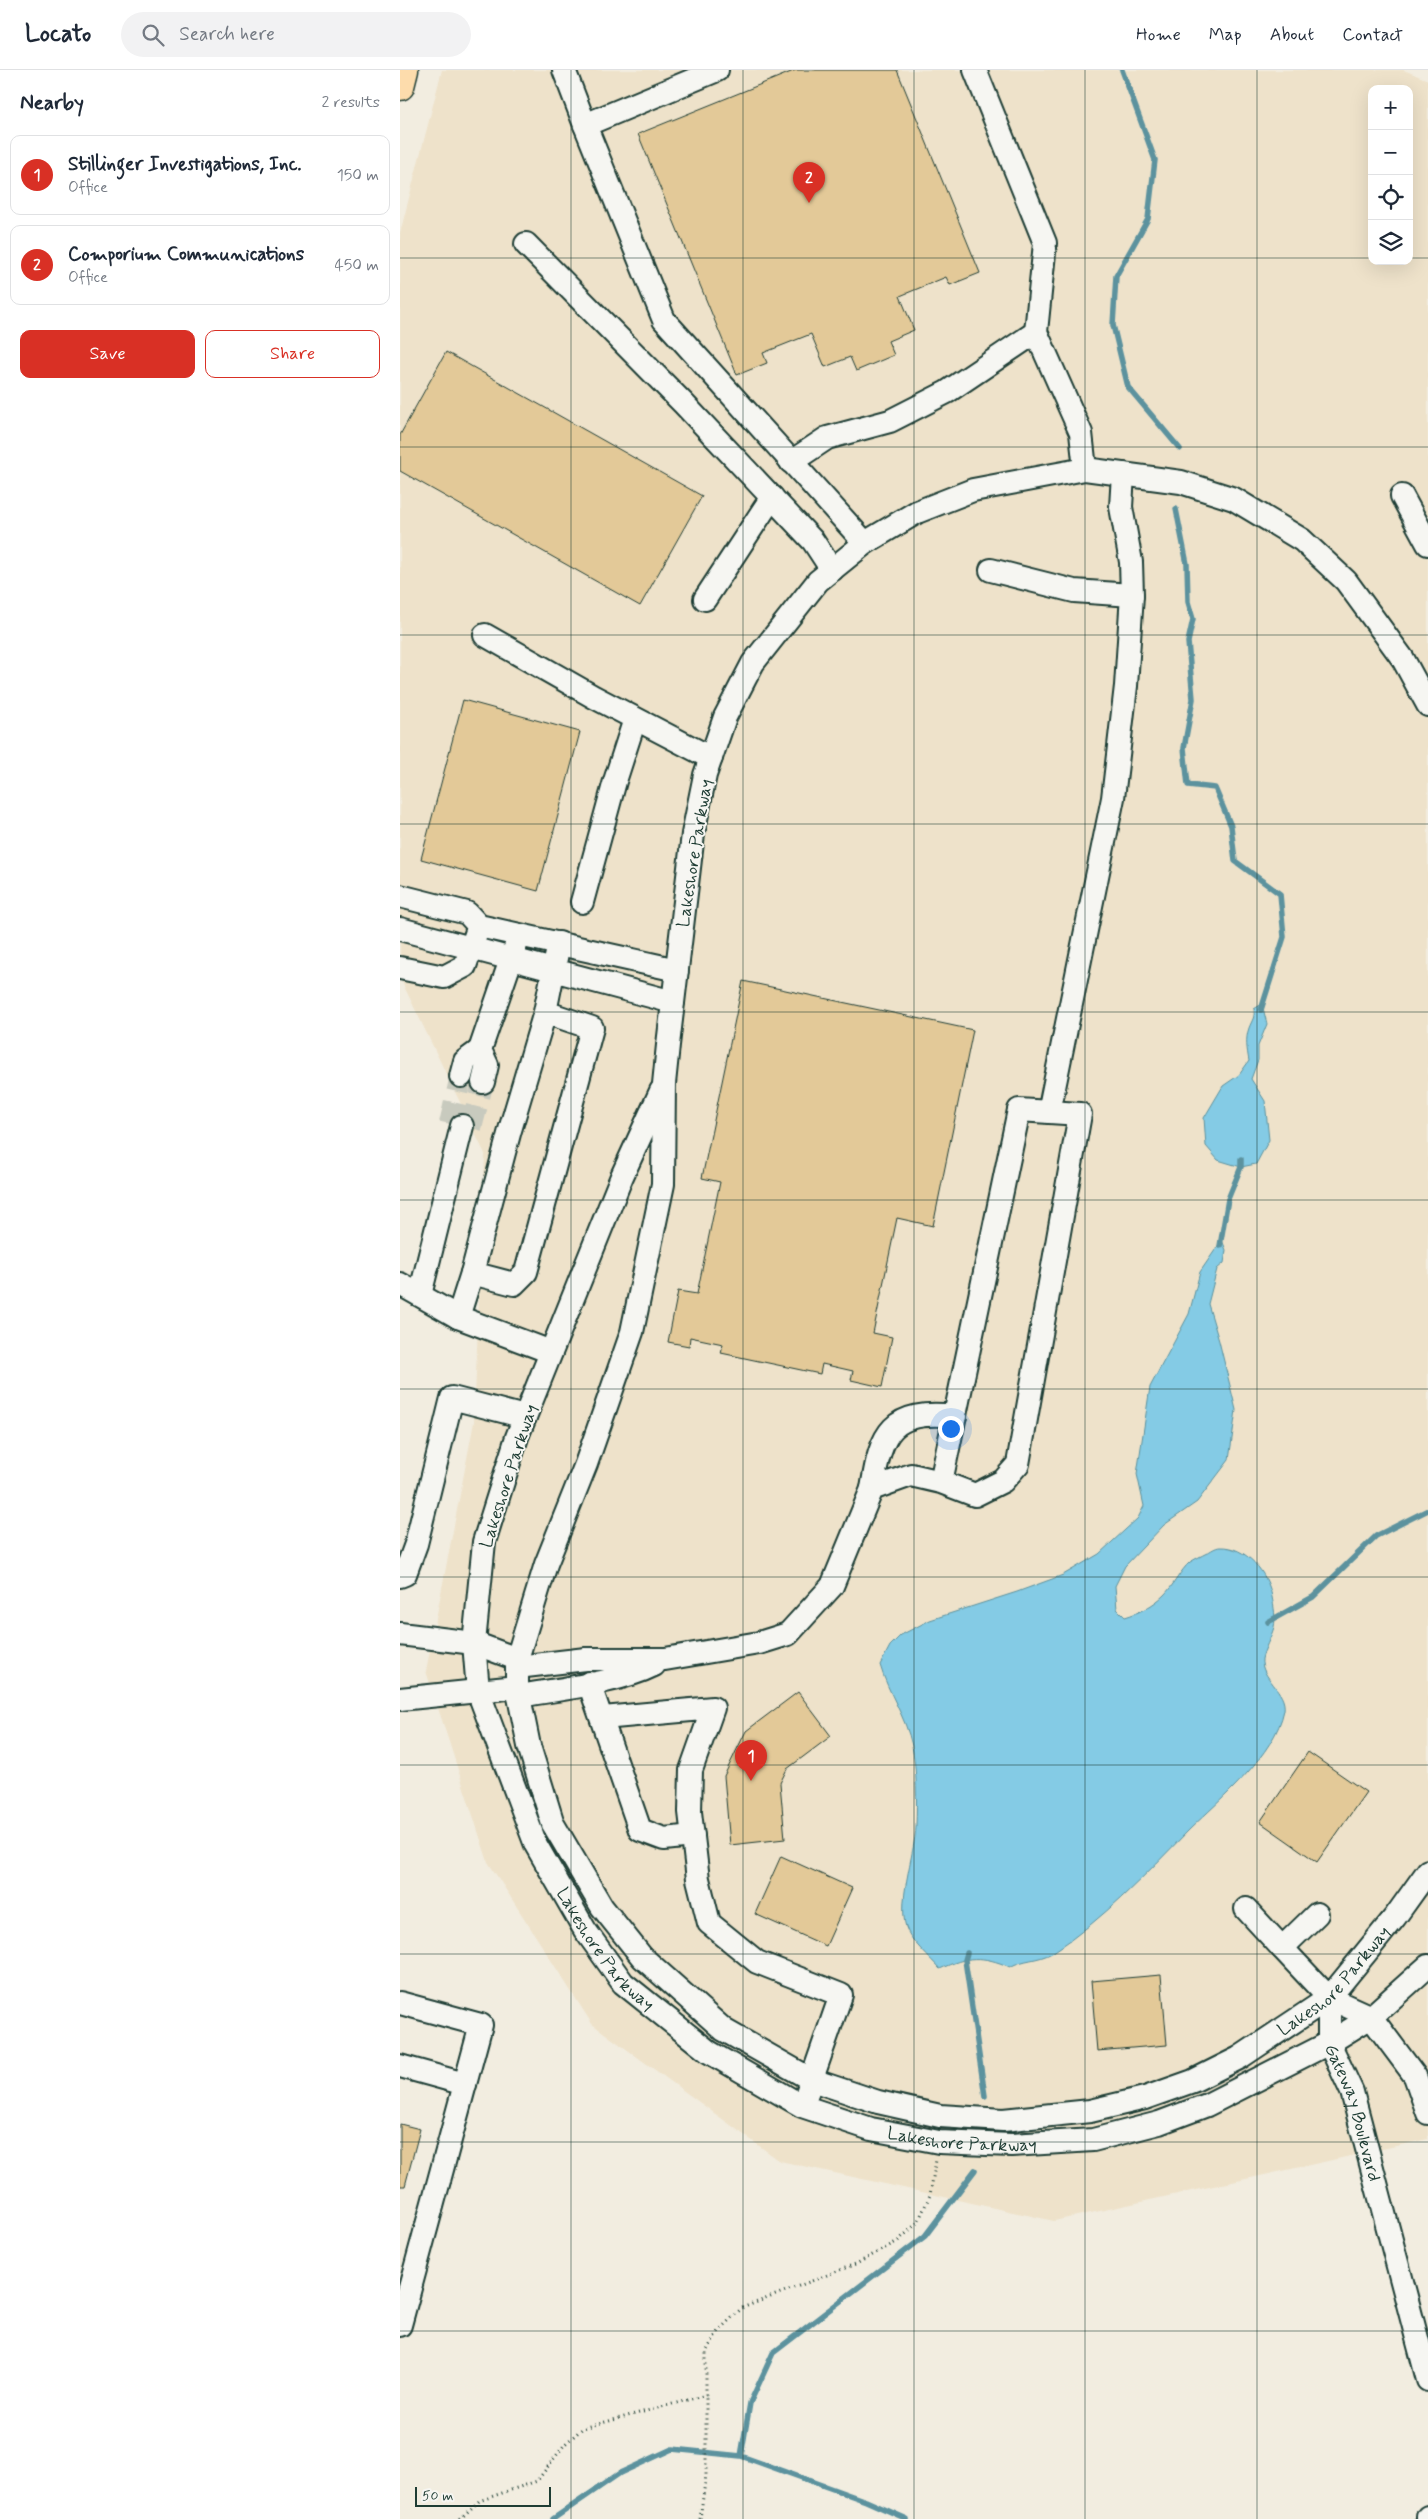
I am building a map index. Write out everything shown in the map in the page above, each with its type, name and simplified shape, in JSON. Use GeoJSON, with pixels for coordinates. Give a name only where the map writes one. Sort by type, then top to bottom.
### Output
{"type":"FeatureCollection","features":[{"type":"Feature","properties":{"kind":"main road"},"geometry":{"type":"LineString","coordinates":[[400,86],[404,70]]}},
{"type":"Feature","properties":{"kind":"street"},"geometry":{"type":"LineString","coordinates":[[564,70],[664,320],[865,543]]}},
{"type":"Feature","properties":{"kind":"street"},"geometry":{"type":"LineString","coordinates":[[585,125],[716,70]]}},
{"type":"Feature","properties":{"kind":"street"},"geometry":{"type":"LineString","coordinates":[[974,70],[1045,243],[1036,332],[1081,433],[1084,469]]}},
{"type":"Feature","properties":{"kind":"street"},"geometry":{"type":"LineString","coordinates":[[526,244],[677,396],[772,497],[813,541],[832,570]]}},
{"type":"Feature","properties":{"kind":"street"},"geometry":{"type":"LineString","coordinates":[[791,462],[827,438],[890,421],[947,392],[1036,332]]}},
{"type":"Feature","properties":{"kind":"street","name":"Lakeshore Parkway"},"geometry":{"type":"LineString","coordinates":[[1428,705],[1403,659],[1346,582],[1302,540],[1234,499],[1181,482],[1084,469],[973,490],[917,512],[865,543],[818,582],[753,663],[725,717],[705,774],[694,834],[664,1084],[663,1184],[632,1332],[586,1464],[546,1564],[518,1677],[529,1746],[553,1824],[602,1907],[642,1957],[724,2030],[812,2080],[878,2102],[940,2116],[1003,2120],[1090,2111],[1146,2098],[1193,2081],[1239,2058],[1329,1998],[1395,1917],[1428,1871]]}},
{"type":"Feature","properties":{"kind":"street"},"geometry":{"type":"LineString","coordinates":[[1049,1112],[1113,798],[1126,686],[1132,595],[1131,562],[1121,507],[1123,474]]}},
{"type":"Feature","properties":{"kind":"street"},"geometry":{"type":"LineString","coordinates":[[1402,496],[1428,544]]}},
{"type":"Feature","properties":{"kind":"street"},"geometry":{"type":"LineString","coordinates":[[705,599],[772,497]]}},
{"type":"Feature","properties":{"kind":"street"},"geometry":{"type":"LineString","coordinates":[[991,570],[1074,591],[1132,595]]}},
{"type":"Feature","properties":{"kind":"street"},"geometry":{"type":"LineString","coordinates":[[485,635],[635,719],[711,758]]}},
{"type":"Feature","properties":{"kind":"street"},"geometry":{"type":"LineString","coordinates":[[582,902],[615,781],[635,719]]}},
{"type":"Feature","properties":{"kind":"street"},"geometry":{"type":"LineString","coordinates":[[400,896],[467,913],[479,926],[677,970]]}},
{"type":"Feature","properties":{"kind":"street"},"geometry":{"type":"LineString","coordinates":[[400,968],[444,977],[465,966],[479,926]]}},
{"type":"Feature","properties":{"kind":"street"},"geometry":{"type":"LineString","coordinates":[[400,929],[673,1002]]}},
{"type":"Feature","properties":{"kind":"street"},"geometry":{"type":"LineString","coordinates":[[472,1079],[487,1065],[480,1050],[512,959],[518,935]]}},
{"type":"Feature","properties":{"kind":"street"},"geometry":{"type":"LineString","coordinates":[[458,1317],[545,1012],[559,943]]}},
{"type":"Feature","properties":{"kind":"street"},"geometry":{"type":"LineString","coordinates":[[472,1273],[514,1284],[526,1272],[592,1028],[545,1012]]}},
{"type":"Feature","properties":{"kind":"street","name":"Lakeshore Parkway"},"geometry":{"type":"LineString","coordinates":[[664,1084],[622,1176],[525,1418],[484,1542],[474,1643],[478,1691],[536,1845],[585,1930],[624,1983],[710,2052],[802,2106],[871,2129],[940,2142],[1011,2145],[1102,2138],[1159,2123],[1207,2105],[1329,2043],[1371,2017],[1428,1966]]}},
{"type":"Feature","properties":{"kind":"street"},"geometry":{"type":"LineString","coordinates":[[872,1489],[911,1475],[941,1482],[975,1495],[1003,1481],[1018,1464],[1080,1114],[1019,1110],[941,1482]]}},
{"type":"Feature","properties":{"kind":"street"},"geometry":{"type":"LineString","coordinates":[[420,1295],[447,1186],[441,1166],[461,1126]]}},
{"type":"Feature","properties":{"kind":"street"},"geometry":{"type":"LineString","coordinates":[[400,1284],[458,1317],[551,1352]]}},
{"type":"Feature","properties":{"kind":"street"},"geometry":{"type":"LineString","coordinates":[[400,1576],[405,1574],[410,1527],[452,1398],[525,1418]]}},
{"type":"Feature","properties":{"kind":"street"},"geometry":{"type":"LineString","coordinates":[[400,1698],[478,1691],[518,1677],[586,1660],[666,1659],[759,1643],[788,1634],[832,1586],[872,1489],[878,1453],[888,1433],[907,1418],[931,1414],[955,1416]]}},
{"type":"Feature","properties":{"kind":"street"},"geometry":{"type":"LineString","coordinates":[[400,1634],[474,1643],[518,1677],[589,1683],[642,1671],[666,1659]]}},
{"type":"Feature","properties":{"kind":"street"},"geometry":{"type":"LineString","coordinates":[[589,1683],[603,1718],[640,1830],[664,1839],[693,1836]]}},
{"type":"Feature","properties":{"kind":"street"},"geometry":{"type":"LineString","coordinates":[[603,1718],[713,1708],[691,1770],[690,1812],[698,1879],[709,1923],[757,1962],[841,1995],[802,2106]]}},
{"type":"Feature","properties":{"kind":"street"},"geometry":{"type":"LineString","coordinates":[[1246,1909],[1329,1998],[1371,2017],[1415,2076],[1428,2113]]}},
{"type":"Feature","properties":{"kind":"street"},"geometry":{"type":"LineString","coordinates":[[1282,1948],[1317,1914]]}},
{"type":"Feature","properties":{"kind":"street","name":"Gateway Boulevard"},"geometry":{"type":"LineString","coordinates":[[1329,1998],[1329,2043],[1352,2092],[1428,2380]]}},
{"type":"Feature","properties":{"kind":"street"},"geometry":{"type":"LineString","coordinates":[[400,2003],[481,2024],[400,2325]]}},
{"type":"Feature","properties":{"kind":"street"},"geometry":{"type":"LineString","coordinates":[[400,2066],[465,2084]]}},
{"type":"Feature","properties":{"kind":"path"},"geometry":{"type":"LineString","coordinates":[[700,2519],[706,2474],[704,2432],[706,2352],[718,2331],[742,2308],[858,2263],[898,2241],[918,2222],[930,2195],[940,2142]]}},
{"type":"Feature","properties":{"kind":"path"},"geometry":{"type":"LineString","coordinates":[[460,2519],[479,2501],[537,2480],[566,2444],[583,2428],[706,2396]]}},
{"type":"Feature","properties":{"kind":"shaded area"},"geometry":{"type":"Polygon","coordinates":[[[442,70],[1404,70],[1428,80],[1428,2139],[1054,2221],[780,2161],[592,2024],[488,1862],[426,1671],[474,1422],[485,1154],[400,978],[400,233],[442,70]]]}},
{"type":"Feature","properties":{"kind":"water"},"geometry":{"type":"Polygon","coordinates":[[[1262,1004],[1267,1024],[1258,1046],[1258,1060],[1251,1079],[1265,1101],[1269,1140],[1256,1164],[1241,1167],[1218,1160],[1206,1146],[1204,1118],[1223,1086],[1239,1075],[1249,1061],[1247,1036],[1254,1017],[1254,1009],[1262,1004]]]}},
{"type":"Feature","properties":{"kind":"water"},"geometry":{"type":"Polygon","coordinates":[[[1222,1240],[1226,1250],[1224,1263],[1217,1269],[1208,1304],[1236,1410],[1229,1460],[1197,1502],[1164,1525],[1125,1566],[1115,1586],[1117,1609],[1125,1617],[1151,1605],[1168,1591],[1190,1562],[1215,1548],[1230,1548],[1247,1556],[1261,1570],[1270,1588],[1273,1601],[1274,1627],[1264,1651],[1262,1666],[1284,1703],[1279,1727],[1258,1760],[1231,1790],[1107,1911],[1071,1940],[1047,1956],[1010,1967],[991,1960],[967,1959],[940,1969],[914,1941],[908,1932],[905,1921],[905,1895],[916,1826],[915,1766],[909,1735],[880,1665],[890,1646],[901,1635],[930,1620],[1063,1575],[1099,1554],[1138,1518],[1144,1506],[1137,1474],[1150,1387],[1189,1314],[1200,1272],[1222,1240]]]}},
{"type":"Feature","properties":{"kind":"building"},"geometry":{"type":"Polygon","coordinates":[[[796,70],[897,70],[980,273],[950,285],[946,277],[900,296],[914,330],[888,341],[894,355],[856,371],[850,357],[825,367],[811,334],[763,353],[767,363],[737,375],[638,134],[796,70]]]}},
{"type":"Feature","properties":{"kind":"building"},"geometry":{"type":"Polygon","coordinates":[[[446,352],[702,496],[640,606],[400,471],[400,435],[446,352]]]}},
{"type":"Feature","properties":{"kind":"building"},"geometry":{"type":"Polygon","coordinates":[[[463,700],[580,732],[538,891],[421,859],[463,700]]]}},
{"type":"Feature","properties":{"kind":"building"},"geometry":{"type":"Polygon","coordinates":[[[743,981],[973,1030],[933,1226],[897,1218],[873,1333],[892,1337],[882,1387],[851,1380],[853,1371],[822,1364],[820,1374],[721,1353],[723,1344],[690,1337],[689,1346],[668,1342],[678,1291],[697,1294],[720,1182],[702,1178],[743,981]]]}},
{"type":"Feature","properties":{"kind":"building"},"geometry":{"type":"Polygon","coordinates":[[[798,1692],[831,1736],[787,1769],[780,1783],[785,1839],[730,1845],[724,1776],[746,1731],[798,1692]]]}},
{"type":"Feature","properties":{"kind":"building"},"geometry":{"type":"Polygon","coordinates":[[[1308,1752],[1366,1792],[1317,1862],[1260,1822],[1308,1752]]]}},
{"type":"Feature","properties":{"kind":"building"},"geometry":{"type":"Polygon","coordinates":[[[781,1856],[852,1888],[826,1946],[755,1914],[781,1856]]]}},
{"type":"Feature","properties":{"kind":"building"},"geometry":{"type":"Polygon","coordinates":[[[1161,1975],[1167,2045],[1097,2051],[1091,1981],[1161,1975]]]}},
{"type":"Feature","properties":{"kind":"building"},"geometry":{"type":"Polygon","coordinates":[[[400,2124],[420,2129],[405,2186],[400,2186],[400,2124]]]}},
{"type":"Feature","properties":{"kind":"waterway"},"geometry":{"type":"LineString","coordinates":[[1122,70],[1155,160],[1148,219],[1116,276],[1113,325],[1128,387],[1180,449]]}},
{"type":"Feature","properties":{"kind":"waterway"},"geometry":{"type":"LineString","coordinates":[[1176,509],[1187,564],[1188,602],[1193,619],[1188,642],[1193,699],[1184,748],[1188,785],[1215,788],[1231,826],[1235,861],[1280,894],[1284,937],[1261,1010]]}},
{"type":"Feature","properties":{"kind":"waterway"},"geometry":{"type":"LineString","coordinates":[[1220,1246],[1228,1199],[1241,1167],[1241,1159]]}},
{"type":"Feature","properties":{"kind":"waterway"},"geometry":{"type":"LineString","coordinates":[[1268,1622],[1313,1597],[1376,1536],[1428,1510]]}},
{"type":"Feature","properties":{"kind":"waterway"},"geometry":{"type":"LineString","coordinates":[[967,1953],[965,1960],[985,2096]]}},
{"type":"Feature","properties":{"kind":"waterway"},"geometry":{"type":"LineString","coordinates":[[741,2456],[750,2403],[773,2353],[925,2236],[975,2170]]}},
{"type":"Feature","properties":{"kind":"waterway"},"geometry":{"type":"LineString","coordinates":[[553,2519],[620,2473],[672,2449],[741,2456],[866,2501],[907,2519]]}},
{"type":"Feature","properties":{"kind":"tunnel"},"geometry":{"type":"LineString","coordinates":[[450,1124],[461,1076]]}},
{"type":"Feature","properties":{"kind":"tunnel"},"geometry":{"type":"LineString","coordinates":[[471,1128],[483,1082]]}},
{"type":"Feature","properties":{"kind":"place","name":"Comporium Communications"},"geometry":{"type":"Point","coordinates":[809,203]}},
{"type":"Feature","properties":{"kind":"place","name":"Stillinger Investigations, Inc."},"geometry":{"type":"Point","coordinates":[751,1781]}}]}
